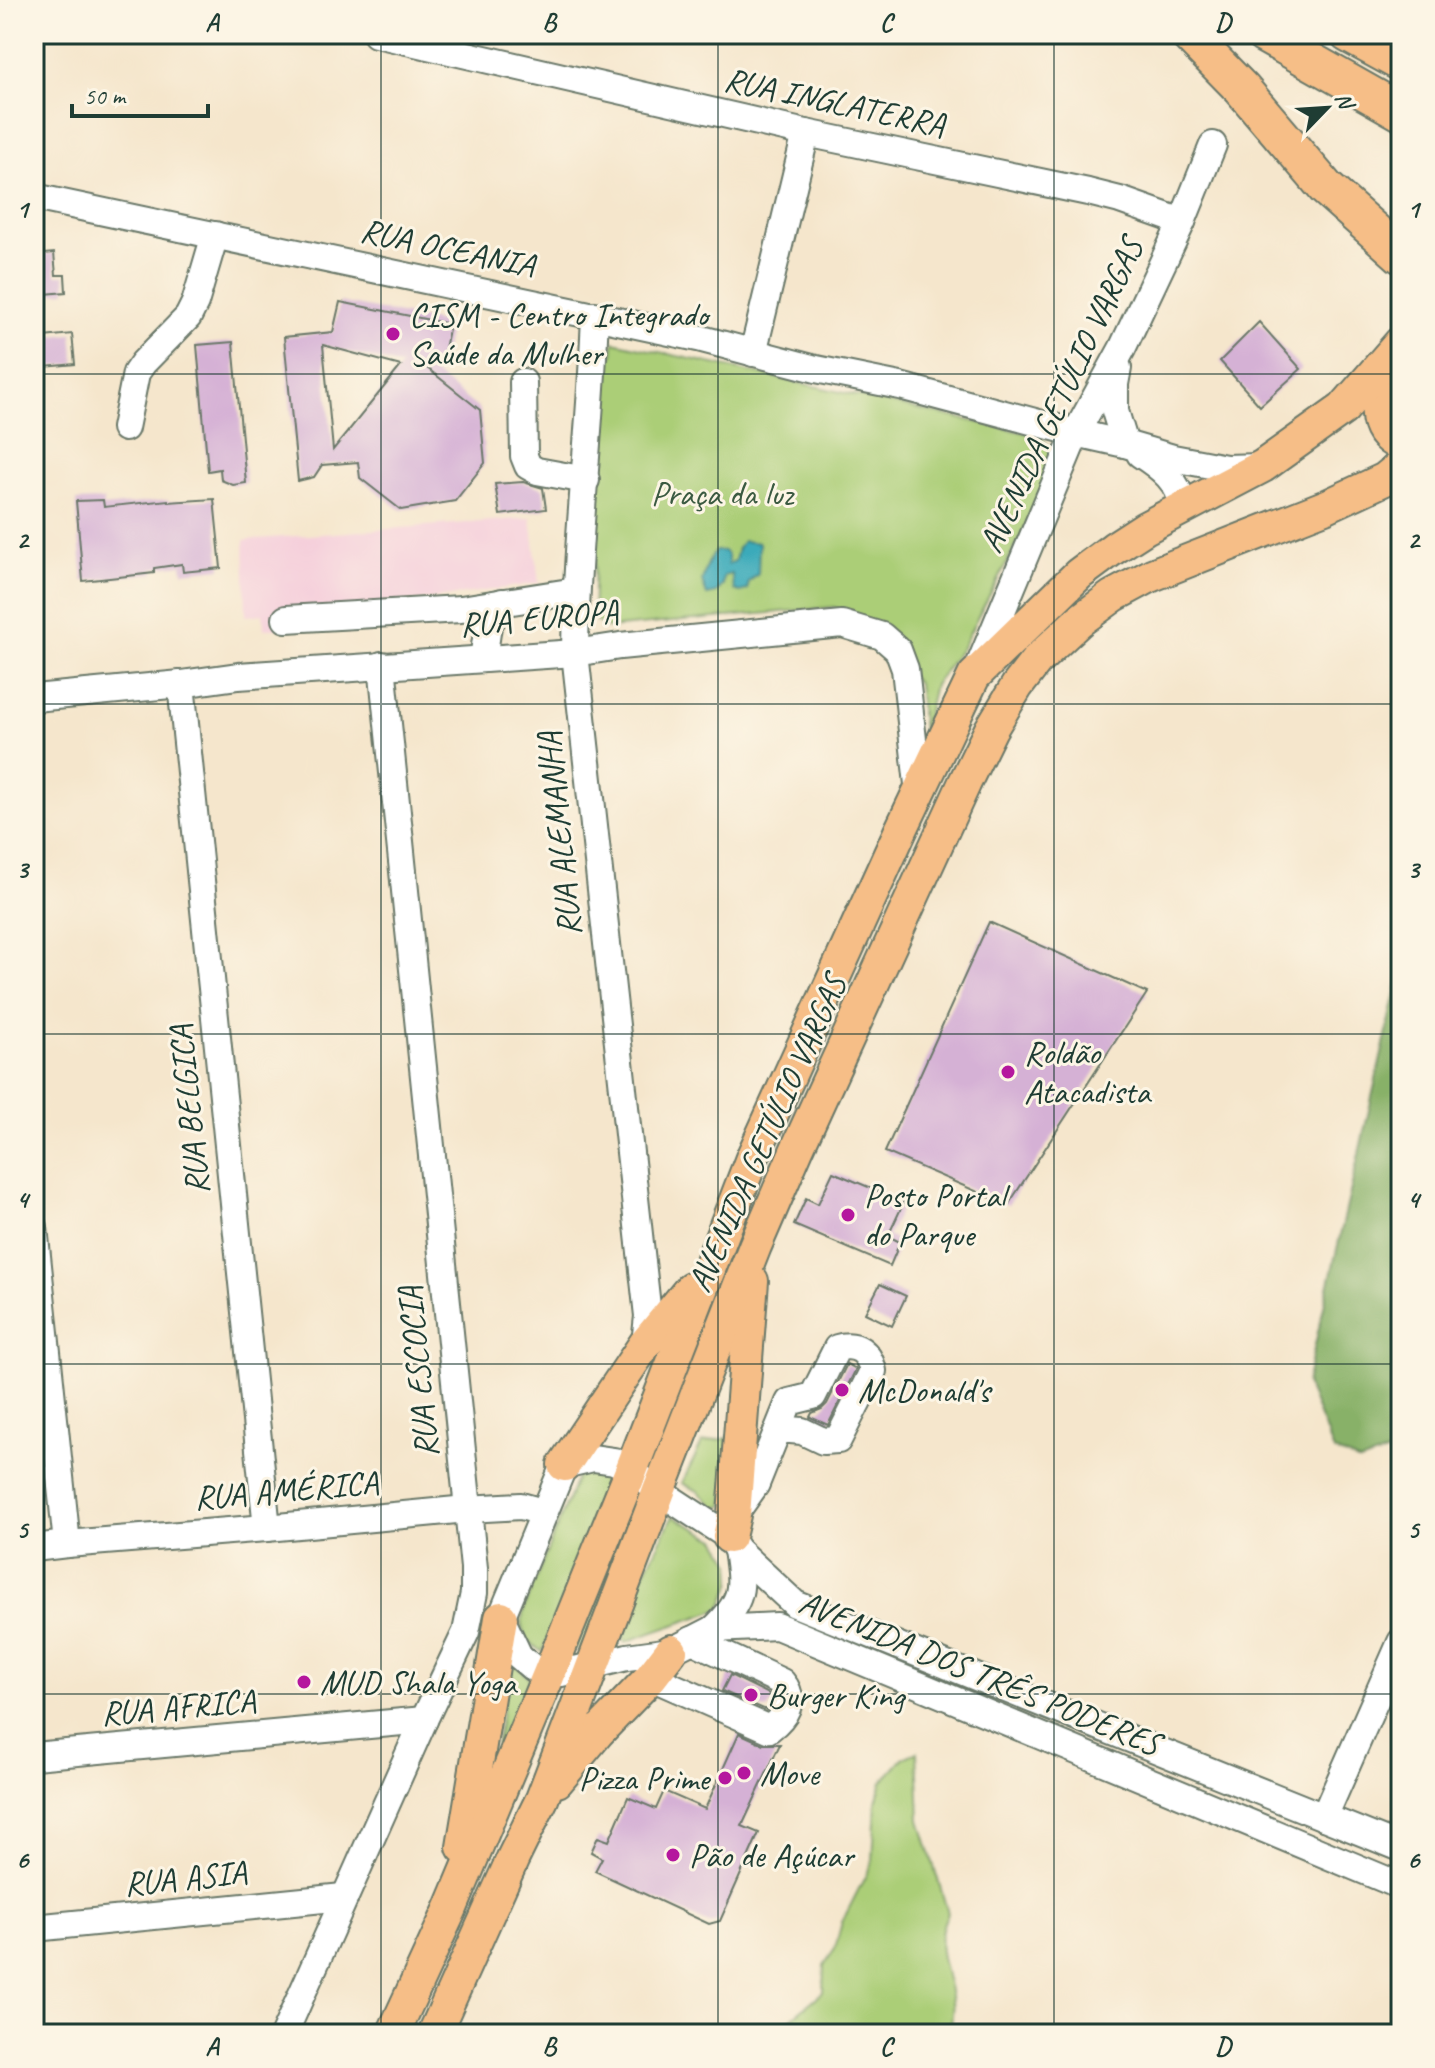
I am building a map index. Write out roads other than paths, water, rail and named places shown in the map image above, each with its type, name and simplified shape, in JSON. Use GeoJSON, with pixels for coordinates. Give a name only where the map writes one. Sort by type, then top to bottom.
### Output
{"type":"FeatureCollection","features":[{"type":"Feature","properties":{"kind":"highway"},"geometry":{"type":"LineString","coordinates":[[1188,34],[1242,89],[1326,188],[1401,255]]}},
{"type":"Feature","properties":{"kind":"highway"},"geometry":{"type":"LineString","coordinates":[[1263,34],[1401,112]]}},
{"type":"Feature","properties":{"kind":"highway"},"geometry":{"type":"LineString","coordinates":[[1348,34],[1401,63]]}},
{"type":"Feature","properties":{"kind":"highway"},"geometry":{"type":"LineString","coordinates":[[1348,209],[1401,226]]}},
{"type":"Feature","properties":{"kind":"main road"},"geometry":{"type":"LineString","coordinates":[[1397,346],[1377,409],[1384,433],[1401,445]]}},
{"type":"Feature","properties":{"kind":"main road","name":"AVENIDA GETÚLIO VARGAS"},"geometry":{"type":"LineString","coordinates":[[393,2034],[451,1908],[549,1674],[752,1158],[974,676],[1079,574],[1145,528],[1263,466],[1343,409],[1397,346]]}},
{"type":"Feature","properties":{"kind":"main road","name":"AVENIDA GETÚLIO VARGAS"},"geometry":{"type":"LineString","coordinates":[[434,2034],[542,1799],[755,1246],[965,782],[1017,686],[1037,660],[1079,621],[1113,596],[1152,575],[1327,506],[1385,479],[1401,466]]}},
{"type":"Feature","properties":{"kind":"main road"},"geometry":{"type":"LineString","coordinates":[[1037,660],[1052,625],[1116,574],[1174,543],[1182,508]]}},
{"type":"Feature","properties":{"kind":"main road"},"geometry":{"type":"LineString","coordinates":[[733,1534],[755,1246]]}},
{"type":"Feature","properties":{"kind":"main road"},"geometry":{"type":"LineString","coordinates":[[564,1465],[645,1344],[712,1259]]}},
{"type":"Feature","properties":{"kind":"main road"},"geometry":{"type":"LineString","coordinates":[[451,1908],[501,1618]]}},
{"type":"Feature","properties":{"kind":"main road"},"geometry":{"type":"LineString","coordinates":[[542,1799],[598,1732],[692,1640]]}},
{"type":"Feature","properties":{"kind":"street","name":"RUA INGLATERRA"},"geometry":{"type":"LineString","coordinates":[[376,34],[806,133],[1088,192],[1182,222]]}},
{"type":"Feature","properties":{"kind":"street"},"geometry":{"type":"LineString","coordinates":[[753,353],[806,133]]}},
{"type":"Feature","properties":{"kind":"street","name":"AVENIDA GETÚLIO VARGAS"},"geometry":{"type":"LineString","coordinates":[[974,676],[1076,433],[1122,349],[1182,222],[1213,145]]}},
{"type":"Feature","properties":{"kind":"street","name":"RUA OCEANIA"},"geometry":{"type":"LineString","coordinates":[[34,197],[698,338],[900,386],[1209,466],[1236,469],[1263,466]]}},
{"type":"Feature","properties":{"kind":"street"},"geometry":{"type":"LineString","coordinates":[[125,428],[136,373],[188,317],[215,235]]}},
{"type":"Feature","properties":{"kind":"street","name":"RUA ALEMANHA"},"geometry":{"type":"LineString","coordinates":[[595,315],[576,591],[575,653],[648,1316],[645,1344]]}},
{"type":"Feature","properties":{"kind":"street"},"geometry":{"type":"LineString","coordinates":[[1122,349],[1115,384],[1115,411],[1125,444]]}},
{"type":"Feature","properties":{"kind":"street"},"geometry":{"type":"LineString","coordinates":[[523,382],[524,456],[528,466],[537,471],[586,480]]}},
{"type":"Feature","properties":{"kind":"street","name":"RUA OCEANIA"},"geometry":{"type":"LineString","coordinates":[[1125,444],[1160,467],[1173,482],[1182,508]]}},
{"type":"Feature","properties":{"kind":"street"},"geometry":{"type":"LineString","coordinates":[[286,619],[461,609],[576,591]]}},
{"type":"Feature","properties":{"kind":"street"},"geometry":{"type":"LineString","coordinates":[[481,659],[488,626],[502,602]]}},
{"type":"Feature","properties":{"kind":"street","name":"RUA EUROPA"},"geometry":{"type":"LineString","coordinates":[[34,698],[238,676],[575,653],[842,624],[882,636],[898,650],[905,669],[919,793]]}},
{"type":"Feature","properties":{"kind":"street"},"geometry":{"type":"LineString","coordinates":[[238,676],[270,662],[291,658],[456,646],[471,650],[481,659]]}},
{"type":"Feature","properties":{"kind":"street","name":"RUA ESCOCIA"},"geometry":{"type":"LineString","coordinates":[[284,2034],[343,1897],[466,1632],[474,1593],[474,1568],[382,665]]}},
{"type":"Feature","properties":{"kind":"street","name":"RUA BELGICA"},"geometry":{"type":"LineString","coordinates":[[181,684],[267,1528]]}},
{"type":"Feature","properties":{"kind":"street"},"geometry":{"type":"LineString","coordinates":[[34,1227],[67,1544]]}},
{"type":"Feature","properties":{"kind":"street"},"geometry":{"type":"LineString","coordinates":[[651,1677],[769,1729],[778,1723],[787,1710],[790,1699],[782,1682],[692,1640],[732,1612],[739,1598],[741,1575],[733,1534],[789,1402],[813,1396],[837,1348],[847,1345],[857,1347],[868,1356],[873,1371],[838,1440],[823,1441],[802,1431],[779,1429]]}},
{"type":"Feature","properties":{"kind":"street","name":"AVENIDA DOS TRÊS PODERES"},"geometry":{"type":"LineString","coordinates":[[564,1465],[593,1458],[623,1465],[659,1491],[733,1534],[795,1604],[1401,1848]]}},
{"type":"Feature","properties":{"kind":"street"},"geometry":{"type":"LineString","coordinates":[[549,1674],[533,1668],[519,1656],[501,1618],[564,1465]]}},
{"type":"Feature","properties":{"kind":"street","name":"RUA AMÉRICA"},"geometry":{"type":"LineString","coordinates":[[34,1548],[467,1509],[521,1506],[543,1512]]}},
{"type":"Feature","properties":{"kind":"street","name":"AVENIDA DOS TRÊS PODERES"},"geometry":{"type":"LineString","coordinates":[[549,1674],[692,1640],[777,1626],[1401,1886]]}},
{"type":"Feature","properties":{"kind":"street"},"geometry":{"type":"LineString","coordinates":[[1324,1817],[1401,1642]]}},
{"type":"Feature","properties":{"kind":"street","name":"RUA AFRICA"},"geometry":{"type":"LineString","coordinates":[[34,1756],[424,1720]]}},
{"type":"Feature","properties":{"kind":"street","name":"RUA ASIA"},"geometry":{"type":"LineString","coordinates":[[34,1928],[343,1897]]}},
{"type":"Feature","properties":{"kind":"water"},"geometry":{"type":"Polygon","coordinates":[[[743,541],[759,543],[758,574],[749,582],[747,590],[740,592],[734,590],[732,574],[724,576],[723,585],[716,593],[707,595],[702,581],[715,551],[724,551],[728,564],[735,561],[743,541]]]}},
{"type":"Feature","properties":{"kind":"place","name":"CISM - Centro Integrado Saúde da Mulher"},"geometry":{"type":"Point","coordinates":[393,334]}},
{"type":"Feature","properties":{"kind":"place","name":"Roldão Atacadista"},"geometry":{"type":"Point","coordinates":[1008,1072]}},
{"type":"Feature","properties":{"kind":"place","name":"Posto Portal do Parque"},"geometry":{"type":"Point","coordinates":[848,1215]}},
{"type":"Feature","properties":{"kind":"place","name":"McDonald's"},"geometry":{"type":"Point","coordinates":[842,1390]}},
{"type":"Feature","properties":{"kind":"place","name":"MUD Shala Yoga"},"geometry":{"type":"Point","coordinates":[304,1682]}},
{"type":"Feature","properties":{"kind":"place","name":"Burger King"},"geometry":{"type":"Point","coordinates":[751,1695]}},
{"type":"Feature","properties":{"kind":"place","name":"Move"},"geometry":{"type":"Point","coordinates":[744,1773]}},
{"type":"Feature","properties":{"kind":"place","name":"Pizza Prime"},"geometry":{"type":"Point","coordinates":[725,1778]}},
{"type":"Feature","properties":{"kind":"place","name":"Pão de Açúcar"},"geometry":{"type":"Point","coordinates":[673,1855]}},
{"type":"Feature","properties":{"kind":"park label","name":"Praça da luz"},"geometry":{"type":"Point","coordinates":[722,493]}}]}
